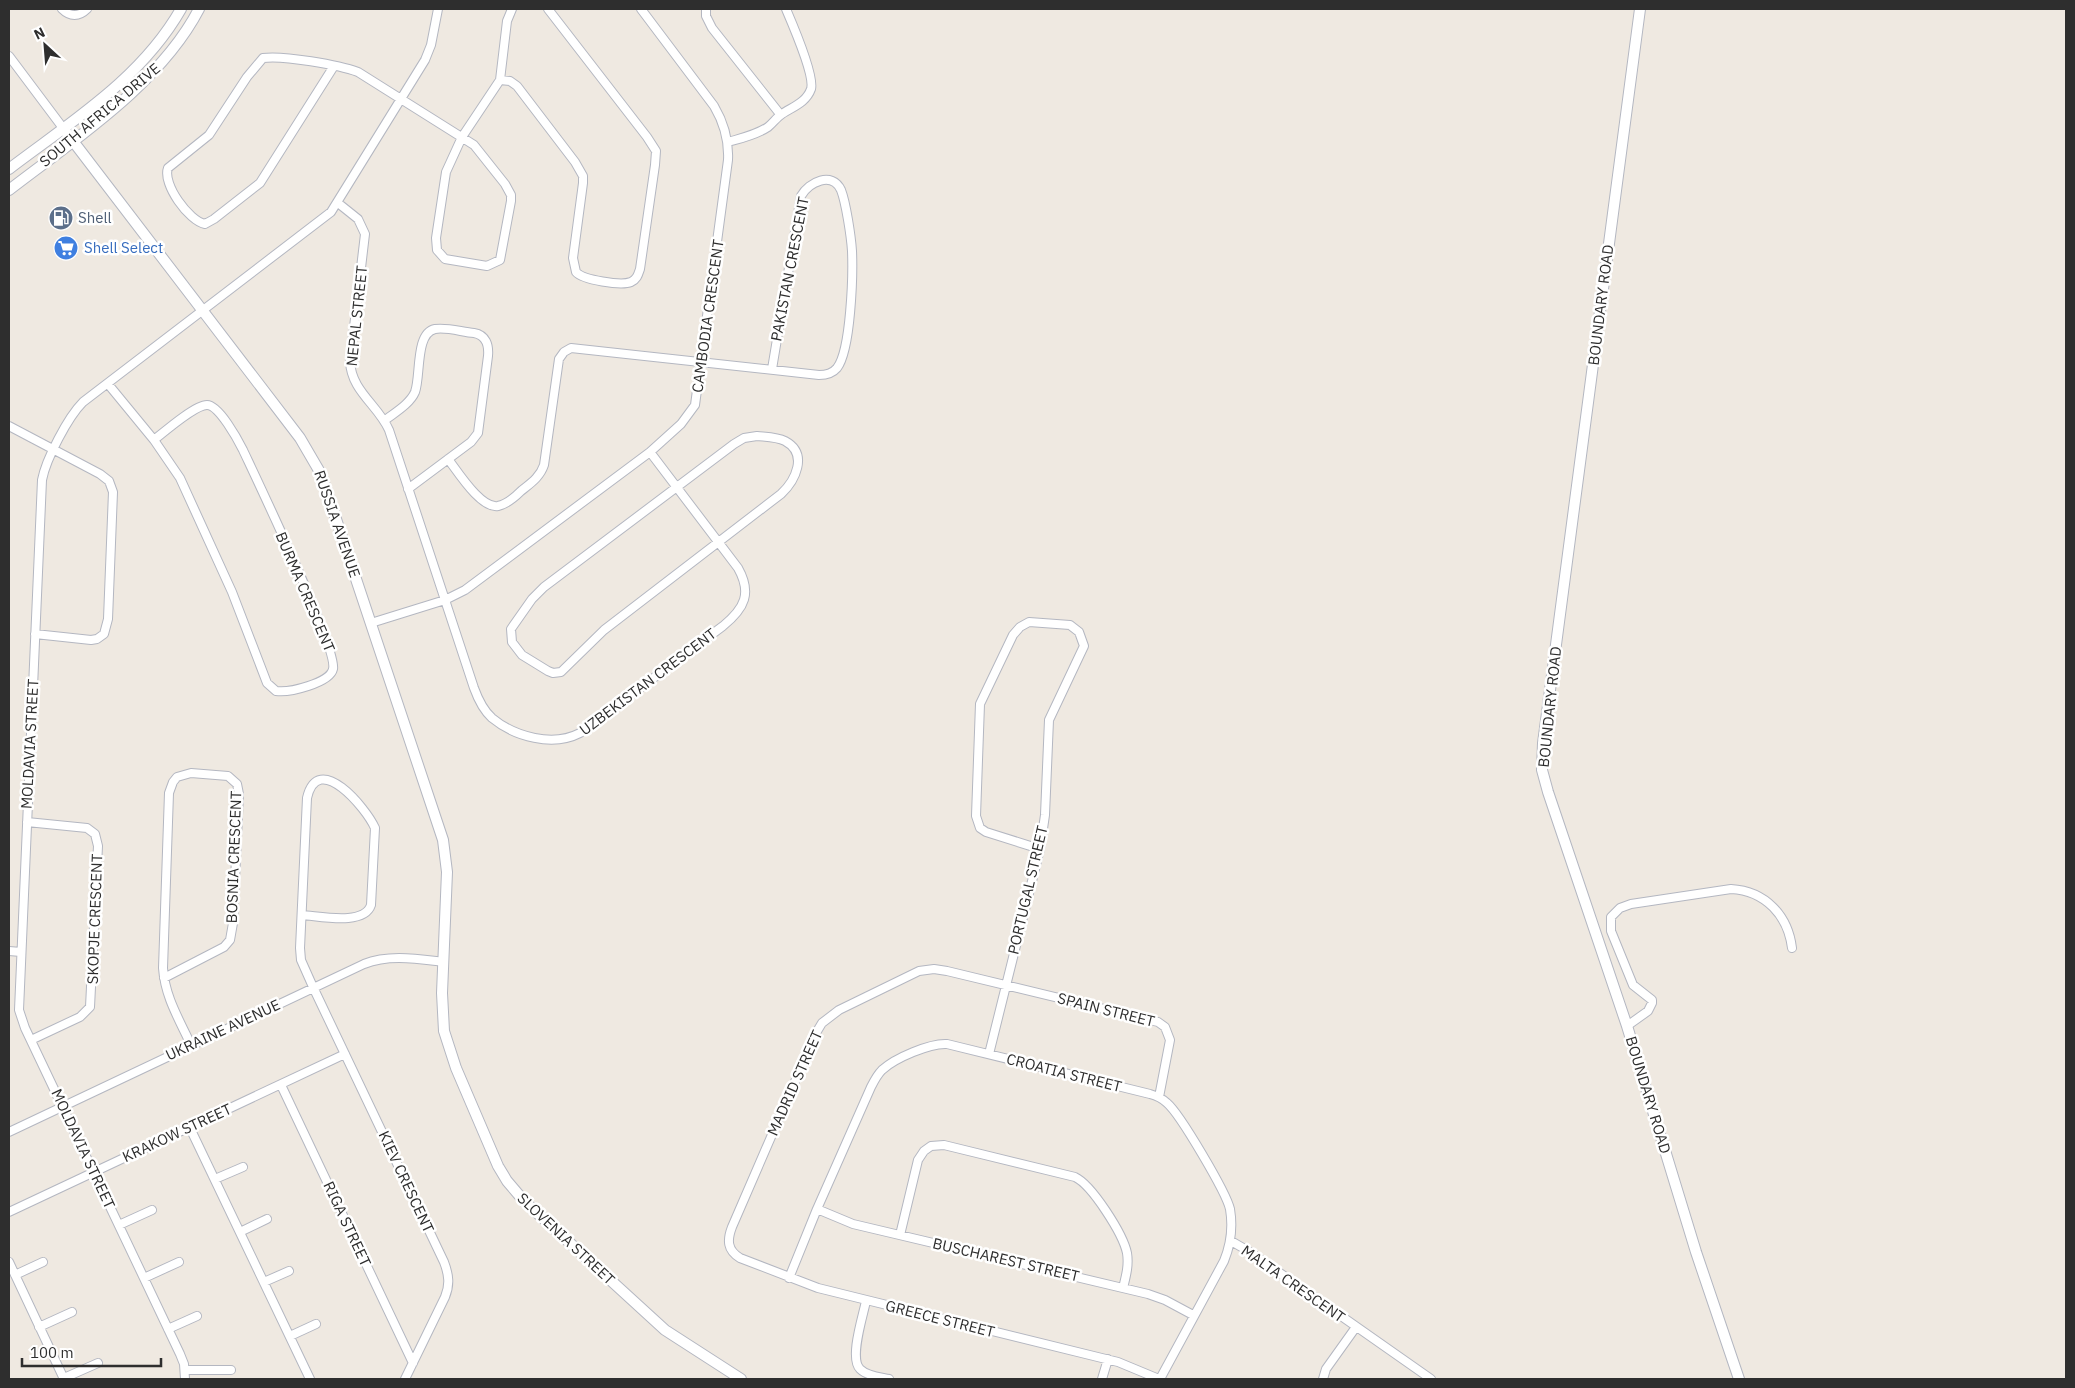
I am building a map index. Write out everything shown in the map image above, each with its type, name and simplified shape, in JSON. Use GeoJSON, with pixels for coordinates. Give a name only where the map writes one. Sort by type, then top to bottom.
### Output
{"type":"FeatureCollection","features":[{"type":"Feature","properties":{"kind":"street"},"geometry":{"type":"LineString","coordinates":[[62,9],[71,15],[80,15],[87,9]]}},
{"type":"Feature","properties":{"kind":"street","name":"SOUTH AFRICA DRIVE"},"geometry":{"type":"LineString","coordinates":[[9,169],[103,98],[134,70],[164,36],[181,9]]}},
{"type":"Feature","properties":{"kind":"street","name":"SOUTH AFRICA DRIVE"},"geometry":{"type":"LineString","coordinates":[[9,190],[151,75],[179,42],[199,9]]}},
{"type":"Feature","properties":{"kind":"street"},"geometry":{"type":"LineString","coordinates":[[204,312],[321,221],[338,203],[428,52],[438,9]]}},
{"type":"Feature","properties":{"kind":"street"},"geometry":{"type":"LineString","coordinates":[[334,66],[260,183],[208,223],[202,224],[174,196],[167,181],[166,172],[172,164],[208,135],[256,65],[263,58],[271,57],[334,66],[358,72],[401,100],[462,137],[474,145],[506,184],[511,195],[501,256],[498,262],[490,265],[445,259],[439,254],[436,246],[444,181],[451,159],[462,137],[500,80],[508,21],[512,9]]}},
{"type":"Feature","properties":{"kind":"street"},"geometry":{"type":"LineString","coordinates":[[500,80],[510,81],[517,86],[575,162],[583,176],[573,258],[576,272],[587,278],[623,283],[635,280],[640,269],[656,152],[647,137],[548,9]]}},
{"type":"Feature","properties":{"kind":"street","name":"CAMBODIA CRESCENT"},"geometry":{"type":"LineString","coordinates":[[370,623],[445,600],[474,584],[650,452],[675,431],[691,412],[697,396],[702,362],[728,160],[728,142],[722,121],[714,106],[641,9]]}},
{"type":"Feature","properties":{"kind":"street"},"geometry":{"type":"LineString","coordinates":[[706,9],[706,16],[712,28],[780,114]]}},
{"type":"Feature","properties":{"kind":"street"},"geometry":{"type":"LineString","coordinates":[[728,142],[757,133],[767,127],[780,114],[804,99],[811,88],[812,83],[798,38],[786,9]]}},
{"type":"Feature","properties":{"kind":"street","name":"BOUNDARY ROAD"},"geometry":{"type":"LineString","coordinates":[[1640,9],[1542,758],[1548,792],[1626,1026],[1698,1260],[1740,1379]]}},
{"type":"Feature","properties":{"kind":"street"},"geometry":{"type":"LineString","coordinates":[[9,56],[63,128]]}},
{"type":"Feature","properties":{"kind":"street","name":"RUSSIA AVENUE"},"geometry":{"type":"LineString","coordinates":[[63,128],[314,459],[325,483],[444,846],[447,872],[444,962]]}},
{"type":"Feature","properties":{"kind":"street","name":"PAKISTAN CRESCENT"},"geometry":{"type":"LineString","coordinates":[[448,459],[480,499],[490,505],[503,504],[536,479],[543,469],[558,365],[564,352],[571,348],[824,375],[836,369],[842,356],[848,329],[852,251],[842,195],[838,186],[831,181],[821,180],[811,184],[801,196],[772,369]]}},
{"type":"Feature","properties":{"kind":"street","name":"NEPAL STREET"},"geometry":{"type":"LineString","coordinates":[[338,203],[358,219],[365,234],[350,369],[356,384],[389,430],[445,600]]}},
{"type":"Feature","properties":{"kind":"street","name":"MOLDAVIA STREET"},"geometry":{"type":"LineString","coordinates":[[185,1379],[182,1360],[31,1040],[19,1010],[20,952],[42,480],[45,468],[76,410],[204,312]]}},
{"type":"Feature","properties":{"kind":"street"},"geometry":{"type":"LineString","coordinates":[[384,421],[404,405],[415,391],[422,345],[427,334],[434,330],[443,329],[481,336],[488,350],[480,427],[476,436],[471,442],[408,489]]}},
{"type":"Feature","properties":{"kind":"street","name":"BURMA CRESCENT"},"geometry":{"type":"LineString","coordinates":[[108,384],[154,440],[180,478],[232,592],[267,683],[276,691],[288,692],[328,677],[333,671],[334,661],[313,605],[243,450],[230,428],[213,407],[206,405],[198,408],[154,440]]}},
{"type":"Feature","properties":{"kind":"street"},"geometry":{"type":"LineString","coordinates":[[9,426],[106,478],[112,487],[108,626],[101,637],[91,640],[35,634]]}},
{"type":"Feature","properties":{"kind":"street"},"geometry":{"type":"LineString","coordinates":[[757,436],[782,440],[794,450],[798,465],[796,476],[789,486],[595,637],[569,666],[561,672],[553,673],[548,671],[522,655],[514,646],[510,637],[511,629],[532,599],[563,572],[677,487],[734,444],[748,437],[757,436]]}},
{"type":"Feature","properties":{"kind":"street","name":"UZBEKISTAN CRESCENT"},"geometry":{"type":"LineString","coordinates":[[445,600],[474,688],[487,713],[493,719],[517,733],[546,740],[572,737],[588,728],[732,618],[744,601],[746,585],[738,568],[650,452]]}},
{"type":"Feature","properties":{"kind":"street","name":"PORTUGAL STREET"},"geometry":{"type":"LineString","coordinates":[[989,1054],[1040,849],[1045,815],[1049,720],[1083,652],[1084,642],[1077,628],[1070,625],[1034,622],[1020,627],[1008,645],[980,704],[976,816],[978,825],[990,835],[1040,849]]}},
{"type":"Feature","properties":{"kind":"street","name":"BOSNIA CRESCENT"},"geometry":{"type":"LineString","coordinates":[[164,978],[218,951],[230,940],[233,924],[239,794],[237,784],[228,776],[185,773],[177,777],[170,787],[164,978],[166,993],[192,1045]]}},
{"type":"Feature","properties":{"kind":"street","name":"KIEV CRESCENT"},"geometry":{"type":"LineString","coordinates":[[302,915],[358,918],[367,913],[371,905],[375,828],[368,816],[344,789],[332,781],[327,780],[315,784],[308,792],[302,915],[301,960],[440,1254],[448,1276],[448,1287],[445,1297],[405,1379]]}},
{"type":"Feature","properties":{"kind":"street","name":"SKOPJE CRESCENT"},"geometry":{"type":"LineString","coordinates":[[26,822],[87,828],[95,834],[98,846],[90,1007],[84,1014],[31,1040]]}},
{"type":"Feature","properties":{"kind":"street"},"geometry":{"type":"LineString","coordinates":[[1626,1026],[1648,1011],[1652,1003],[1634,985],[1611,931],[1611,917],[1620,908],[1631,904],[1731,889],[1743,890],[1780,912],[1788,929],[1792,948]]}},
{"type":"Feature","properties":{"kind":"street"},"geometry":{"type":"LineString","coordinates":[[9,952],[20,952]]}},
{"type":"Feature","properties":{"kind":"street","name":"UKRAINE AVENUE"},"geometry":{"type":"LineString","coordinates":[[9,1132],[313,987],[376,960],[406,959],[444,962]]}},
{"type":"Feature","properties":{"kind":"street","name":"SLOVENIA STREET"},"geometry":{"type":"LineString","coordinates":[[444,962],[442,1004],[447,1043],[495,1159],[507,1181],[528,1205],[665,1330],[741,1379]]}},
{"type":"Feature","properties":{"kind":"street","name":"MADRID STREET"},"geometry":{"type":"LineString","coordinates":[[728,1244],[732,1227],[816,1033],[826,1020],[839,1010],[928,969],[940,969],[1006,985]]}},
{"type":"Feature","properties":{"kind":"street","name":"SPAIN STREET"},"geometry":{"type":"LineString","coordinates":[[1006,985],[1162,1024],[1169,1033],[1170,1040],[1159,1097]]}},
{"type":"Feature","properties":{"kind":"street","name":"CROATIA STREET"},"geometry":{"type":"LineString","coordinates":[[789,1278],[871,1086],[881,1071],[924,1048],[935,1044],[947,1044],[1159,1097]]}},
{"type":"Feature","properties":{"kind":"street","name":"KRAKOW STREET"},"geometry":{"type":"LineString","coordinates":[[9,1212],[345,1054]]}},
{"type":"Feature","properties":{"kind":"street","name":"RIGA STREET"},"geometry":{"type":"LineString","coordinates":[[282,1085],[413,1363]]}},
{"type":"Feature","properties":{"kind":"street"},"geometry":{"type":"LineString","coordinates":[[1159,1097],[1178,1116],[1227,1199],[1231,1218],[1231,1242],[1224,1261],[1160,1379]]}},
{"type":"Feature","properties":{"kind":"street"},"geometry":{"type":"LineString","coordinates":[[190,1128],[310,1379]]}},
{"type":"Feature","properties":{"kind":"street"},"geometry":{"type":"LineString","coordinates":[[900,1235],[920,1156],[931,1146],[944,1145],[1075,1177],[1084,1182],[1094,1194],[1125,1246],[1128,1261],[1123,1288]]}},
{"type":"Feature","properties":{"kind":"street"},"geometry":{"type":"LineString","coordinates":[[215,1179],[243,1167]]}},
{"type":"Feature","properties":{"kind":"street","name":"BUSCHAREST STREET"},"geometry":{"type":"LineString","coordinates":[[817,1209],[853,1224],[1123,1288],[1165,1300],[1193,1316]]}},
{"type":"Feature","properties":{"kind":"street","name":"MOLDAVIA STREET"},"geometry":{"type":"LineString","coordinates":[[118,1224],[152,1210]]}},
{"type":"Feature","properties":{"kind":"street"},"geometry":{"type":"LineString","coordinates":[[240,1232],[267,1219]]}},
{"type":"Feature","properties":{"kind":"street","name":"MALTA CRESCENT"},"geometry":{"type":"LineString","coordinates":[[1231,1242],[1250,1252],[1431,1379]]}},
{"type":"Feature","properties":{"kind":"street","name":"GREECE STREET"},"geometry":{"type":"LineString","coordinates":[[728,1244],[734,1254],[740,1258],[818,1288],[1125,1363],[1160,1379]]}},
{"type":"Feature","properties":{"kind":"street"},"geometry":{"type":"LineString","coordinates":[[9,1262],[64,1379],[98,1364]]}},
{"type":"Feature","properties":{"kind":"street"},"geometry":{"type":"LineString","coordinates":[[14,1275],[43,1262]]}},
{"type":"Feature","properties":{"kind":"street"},"geometry":{"type":"LineString","coordinates":[[144,1278],[179,1262]]}},
{"type":"Feature","properties":{"kind":"street"},"geometry":{"type":"LineString","coordinates":[[264,1282],[289,1271]]}},
{"type":"Feature","properties":{"kind":"street"},"geometry":{"type":"LineString","coordinates":[[866,1301],[856,1347],[855,1362],[860,1370],[866,1373],[889,1379]]}},
{"type":"Feature","properties":{"kind":"street"},"geometry":{"type":"LineString","coordinates":[[39,1327],[72,1312]]}},
{"type":"Feature","properties":{"kind":"street"},"geometry":{"type":"LineString","coordinates":[[168,1329],[197,1316]]}},
{"type":"Feature","properties":{"kind":"street"},"geometry":{"type":"LineString","coordinates":[[290,1336],[316,1324]]}},
{"type":"Feature","properties":{"kind":"street","name":"MALTA CRESCENT"},"geometry":{"type":"LineString","coordinates":[[1323,1379],[1326,1369],[1356,1327]]}},
{"type":"Feature","properties":{"kind":"street"},"geometry":{"type":"LineString","coordinates":[[1102,1379],[1108,1359]]}},
{"type":"Feature","properties":{"kind":"street"},"geometry":{"type":"LineString","coordinates":[[185,1370],[231,1370]]}},
{"type":"Feature","properties":{"kind":"place","name":"Shell"},"geometry":{"type":"Point","coordinates":[61,218]}},
{"type":"Feature","properties":{"kind":"place","name":"Shell Select"},"geometry":{"type":"Point","coordinates":[66,248]}}]}
